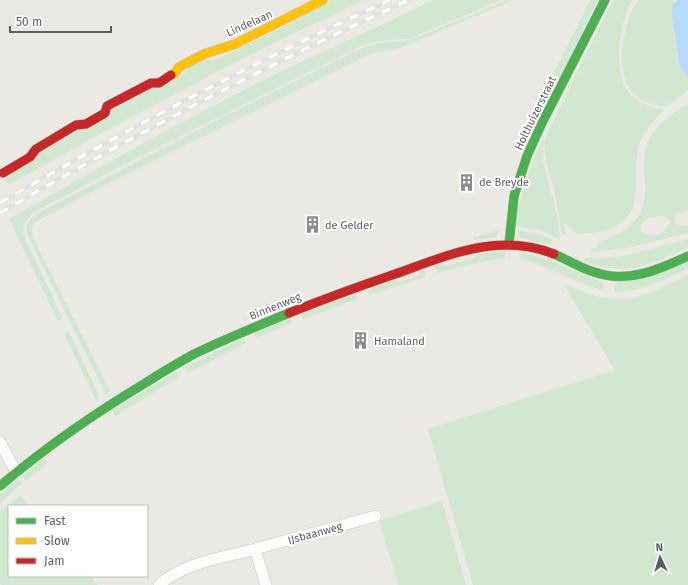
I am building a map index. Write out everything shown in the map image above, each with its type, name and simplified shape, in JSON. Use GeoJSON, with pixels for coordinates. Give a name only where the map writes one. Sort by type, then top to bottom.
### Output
{"type":"FeatureCollection","features":[{"type":"Feature","properties":{"kind":"street","name":"Lindelaan"},"geometry":{"type":"LineString","coordinates":[[3,173],[30,157],[36,149],[76,125],[86,124],[105,113],[107,106],[151,83],[159,83],[175,73],[179,67],[204,54],[235,44],[323,0]]}},
{"type":"Feature","properties":{"kind":"street","name":"Holthuizerstraat"},"geometry":{"type":"LineString","coordinates":[[509,244],[514,196],[527,156],[542,123],[605,0]]}},
{"type":"Feature","properties":{"kind":"street","name":"Binnenweg"},"geometry":{"type":"LineString","coordinates":[[0,486],[16,472],[107,405],[194,355],[246,330],[305,306],[455,253],[482,246],[509,244],[530,247],[548,252],[590,272],[612,277],[635,276],[652,272],[688,256]]}},
{"type":"Feature","properties":{"kind":"street"},"geometry":{"type":"LineString","coordinates":[[0,442],[16,472]]}},
{"type":"Feature","properties":{"kind":"street","name":"IJsbaanweg"},"geometry":{"type":"LineString","coordinates":[[159,585],[168,578],[193,565],[376,516]]}},
{"type":"Feature","properties":{"kind":"street"},"geometry":{"type":"LineString","coordinates":[[255,549],[266,585]]}},
{"type":"Feature","properties":{"kind":"green space"},"geometry":{"type":"Polygon","coordinates":[[[332,0],[364,0],[185,89],[96,136],[9,185],[5,178],[59,142],[154,87],[160,88],[185,73],[188,68],[205,59],[213,61],[294,22],[293,19],[332,0]]]}},
{"type":"Feature","properties":{"kind":"green space"},"geometry":{"type":"Polygon","coordinates":[[[434,0],[502,0],[408,39],[378,41],[361,46],[127,163],[31,215],[24,224],[24,236],[62,317],[62,319],[58,321],[9,219],[147,141],[259,82],[434,0]]]}},
{"type":"Feature","properties":{"kind":"green space"},"geometry":{"type":"Polygon","coordinates":[[[508,0],[513,0],[400,48],[372,53],[91,192],[34,223],[32,227],[33,238],[110,391],[106,394],[28,236],[27,224],[33,216],[217,120],[362,48],[378,43],[408,41],[508,0]]]}},
{"type":"Feature","properties":{"kind":"green space"},"geometry":{"type":"Polygon","coordinates":[[[590,0],[598,0],[558,80],[551,79],[590,0]]]}},
{"type":"Feature","properties":{"kind":"green space"},"geometry":{"type":"Polygon","coordinates":[[[613,0],[633,0],[624,22],[619,49],[619,63],[626,88],[633,97],[640,102],[664,110],[646,130],[639,145],[636,159],[635,198],[632,209],[626,218],[616,226],[599,232],[582,234],[578,234],[564,222],[566,236],[561,233],[556,198],[546,159],[545,141],[547,133],[613,0]]]}},
{"type":"Feature","properties":{"kind":"green space"},"geometry":{"type":"Polygon","coordinates":[[[639,0],[674,0],[672,5],[672,13],[674,32],[680,67],[688,76],[688,90],[666,107],[649,103],[638,98],[628,86],[624,75],[622,48],[624,34],[633,9],[639,0]]]}},
{"type":"Feature","properties":{"kind":"green space"},"geometry":{"type":"Polygon","coordinates":[[[548,85],[553,86],[525,145],[522,144],[548,85]]]}},
{"type":"Feature","properties":{"kind":"green space"},"geometry":{"type":"Polygon","coordinates":[[[688,104],[688,210],[676,214],[675,221],[677,224],[688,226],[688,233],[631,247],[594,252],[590,251],[597,246],[597,243],[626,229],[639,216],[645,197],[644,159],[647,143],[656,129],[688,104]],[[659,216],[643,221],[640,226],[640,230],[649,235],[658,235],[662,233],[670,222],[667,217],[659,216]]]}},
{"type":"Feature","properties":{"kind":"green space"},"geometry":{"type":"Polygon","coordinates":[[[544,137],[543,162],[557,214],[560,239],[540,230],[515,226],[526,180],[544,137]]]}},
{"type":"Feature","properties":{"kind":"green space"},"geometry":{"type":"Polygon","coordinates":[[[501,229],[496,237],[473,240],[473,238],[501,229]]]}},
{"type":"Feature","properties":{"kind":"green space"},"geometry":{"type":"Polygon","coordinates":[[[517,230],[539,234],[552,239],[550,245],[520,238],[517,230]]]}},
{"type":"Feature","properties":{"kind":"green space"},"geometry":{"type":"Polygon","coordinates":[[[688,239],[688,248],[649,264],[637,267],[625,269],[612,268],[599,266],[584,261],[586,257],[608,258],[622,256],[688,239]]]}},
{"type":"Feature","properties":{"kind":"green space"},"geometry":{"type":"Polygon","coordinates":[[[505,251],[505,258],[475,263],[438,273],[435,266],[440,264],[445,266],[474,258],[477,254],[505,251]]]}},
{"type":"Feature","properties":{"kind":"green space"},"geometry":{"type":"Polygon","coordinates":[[[521,252],[546,259],[604,283],[603,290],[520,258],[521,252]]]}},
{"type":"Feature","properties":{"kind":"green space"},"geometry":{"type":"Polygon","coordinates":[[[688,262],[688,268],[661,281],[634,290],[614,292],[614,284],[688,262]]]}},
{"type":"Feature","properties":{"kind":"green space"},"geometry":{"type":"Polygon","coordinates":[[[424,270],[426,277],[369,295],[368,290],[395,280],[400,282],[418,276],[420,271],[424,270]]]}},
{"type":"Feature","properties":{"kind":"green space"},"geometry":{"type":"Polygon","coordinates":[[[688,275],[688,585],[473,585],[428,429],[615,370],[563,283],[582,291],[613,299],[640,296],[655,291],[688,275]]]}},
{"type":"Feature","properties":{"kind":"green space"},"geometry":{"type":"Polygon","coordinates":[[[356,294],[358,299],[303,319],[301,314],[356,294]]]}},
{"type":"Feature","properties":{"kind":"green space"},"geometry":{"type":"Polygon","coordinates":[[[290,318],[292,323],[256,338],[254,333],[290,318]]]}},
{"type":"Feature","properties":{"kind":"green space"},"geometry":{"type":"Polygon","coordinates":[[[69,332],[100,398],[96,400],[64,333],[69,332]]]}},
{"type":"Feature","properties":{"kind":"green space"},"geometry":{"type":"Polygon","coordinates":[[[243,338],[246,343],[188,373],[185,367],[243,338]]]}},
{"type":"Feature","properties":{"kind":"green space"},"geometry":{"type":"Polygon","coordinates":[[[176,372],[179,377],[115,416],[112,410],[176,372]]]}},
{"type":"Feature","properties":{"kind":"green space"},"geometry":{"type":"Polygon","coordinates":[[[44,458],[48,462],[26,481],[22,476],[44,458]]]}},
{"type":"Feature","properties":{"kind":"green space"},"geometry":{"type":"Polygon","coordinates":[[[19,478],[22,483],[0,503],[0,494],[19,478]]]}},
{"type":"Feature","properties":{"kind":"green space"},"geometry":{"type":"Polygon","coordinates":[[[20,495],[29,505],[8,505],[20,495]]]}},
{"type":"Feature","properties":{"kind":"green space"},"geometry":{"type":"Polygon","coordinates":[[[442,501],[466,585],[398,585],[379,521],[442,501]]]}},
{"type":"Feature","properties":{"kind":"green space"},"geometry":{"type":"Polygon","coordinates":[[[8,505],[8,577],[91,577],[98,585],[0,584],[0,512],[8,505]]]}},
{"type":"Feature","properties":{"kind":"water"},"geometry":{"type":"Polygon","coordinates":[[[678,0],[688,0],[688,76],[680,67],[672,16],[672,5],[678,0]]]}},
{"type":"Feature","properties":{"kind":"railway"},"geometry":{"type":"LineString","coordinates":[[0,203],[144,122],[192,97],[290,47],[390,0]]}},
{"type":"Feature","properties":{"kind":"railway"},"geometry":{"type":"LineString","coordinates":[[0,213],[100,156],[202,101],[305,49],[409,0]]}},
{"type":"Feature","properties":{"kind":"traffic: fast"},"geometry":{"type":"LineString","coordinates":[[509,244],[514,196],[527,156],[542,123],[605,0]]}},
{"type":"Feature","properties":{"kind":"traffic: fast"},"geometry":{"type":"LineString","coordinates":[[554,254],[589,270],[618,277],[642,274],[688,256]]}},
{"type":"Feature","properties":{"kind":"traffic: fast"},"geometry":{"type":"LineString","coordinates":[[0,486],[71,431],[164,371],[206,348],[289,313]]}},
{"type":"Feature","properties":{"kind":"traffic: slow"},"geometry":{"type":"LineString","coordinates":[[171,75],[175,73],[179,67],[204,54],[235,44],[323,0]]}},
{"type":"Feature","properties":{"kind":"traffic: jam"},"geometry":{"type":"LineString","coordinates":[[3,173],[30,157],[36,149],[76,125],[86,124],[105,113],[107,106],[151,83],[159,83],[171,75]]}},
{"type":"Feature","properties":{"kind":"traffic: jam"},"geometry":{"type":"LineString","coordinates":[[289,313],[435,260],[474,249],[513,245],[533,248],[554,254]]}},
{"type":"Feature","properties":{"kind":"place","name":"de Breyde"},"geometry":{"type":"Point","coordinates":[466,182]}},
{"type":"Feature","properties":{"kind":"place","name":"de Gelder"},"geometry":{"type":"Point","coordinates":[312,225]}},
{"type":"Feature","properties":{"kind":"place","name":"Hamaland"},"geometry":{"type":"Point","coordinates":[361,341]}}]}
